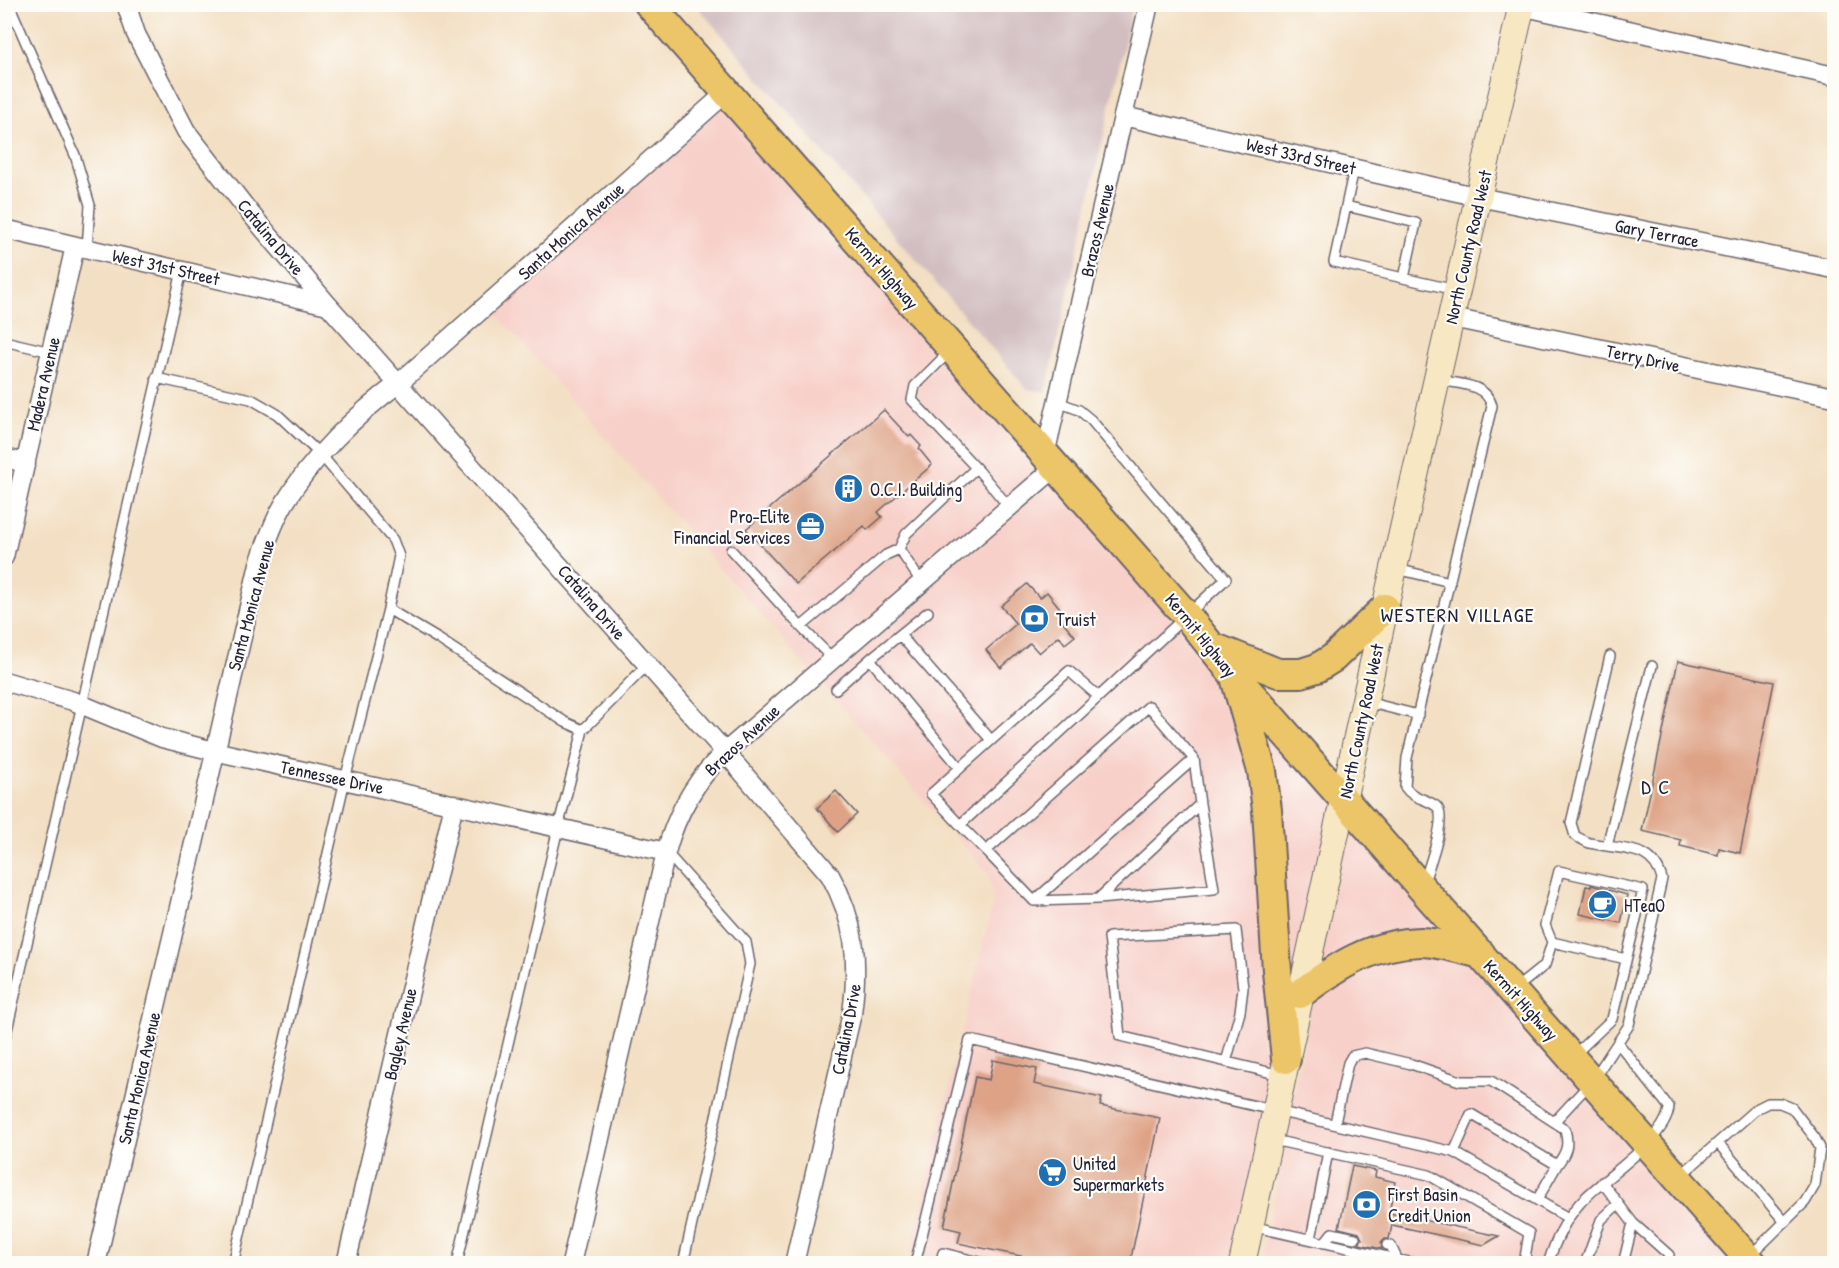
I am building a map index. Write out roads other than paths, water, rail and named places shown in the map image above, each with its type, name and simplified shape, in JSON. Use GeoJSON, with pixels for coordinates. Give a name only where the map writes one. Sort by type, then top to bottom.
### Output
{"type":"FeatureCollection","features":[{"type":"Feature","properties":{"kind":"main road","name":"Kermit Highway"},"geometry":{"type":"LineString","coordinates":[[650,4],[1213,646],[1234,676],[1751,1260]]}},
{"type":"Feature","properties":{"kind":"main road","name":"North County Road West"},"geometry":{"type":"LineString","coordinates":[[1242,1263],[1385,608],[1522,5]]}},
{"type":"Feature","properties":{"kind":"main road"},"geometry":{"type":"LineString","coordinates":[[1213,646],[1278,673],[1301,673],[1317,668],[1333,658],[1385,608]]}},
{"type":"Feature","properties":{"kind":"main road"},"geometry":{"type":"LineString","coordinates":[[1234,676],[1262,771],[1267,810],[1284,1067]]}},
{"type":"Feature","properties":{"kind":"main road"},"geometry":{"type":"LineString","coordinates":[[1300,994],[1326,974],[1356,956],[1398,946],[1423,942],[1481,954]]}},
{"type":"Feature","properties":{"kind":"street","name":"Catalina Drive"},"geometry":{"type":"LineString","coordinates":[[126,4],[136,34],[186,131],[250,213],[328,305],[648,664],[830,876],[848,915],[855,947],[856,981],[852,1013],[794,1263]]}},
{"type":"Feature","properties":{"kind":"street","name":"Brazos Avenue"},"geometry":{"type":"LineString","coordinates":[[571,1263],[666,852],[680,811],[695,785],[725,753],[1009,507],[1051,460],[1058,402],[1149,4]]}},
{"type":"Feature","properties":{"kind":"street"},"geometry":{"type":"LineString","coordinates":[[1522,5],[1834,76]]}},
{"type":"Feature","properties":{"kind":"street","name":"Santa Monica Avenue"},"geometry":{"type":"LineString","coordinates":[[96,1263],[259,564],[284,503],[321,455],[370,405],[399,383],[727,92]]}},
{"type":"Feature","properties":{"kind":"street","name":"West 33rd Street"},"geometry":{"type":"LineString","coordinates":[[1123,116],[1479,197]]}},
{"type":"Feature","properties":{"kind":"street","name":"Gary Terrace"},"geometry":{"type":"LineString","coordinates":[[1479,197],[1834,269]]}},
{"type":"Feature","properties":{"kind":"street","name":"West 31st Street"},"geometry":{"type":"LineString","coordinates":[[4,229],[328,305]]}},
{"type":"Feature","properties":{"kind":"street","name":"Madera Avenue"},"geometry":{"type":"LineString","coordinates":[[4,557],[51,352],[81,247]]}},
{"type":"Feature","properties":{"kind":"street","name":"Terry Drive"},"geometry":{"type":"LineString","coordinates":[[1452,318],[1834,398]]}},
{"type":"Feature","properties":{"kind":"street"},"geometry":{"type":"LineString","coordinates":[[4,458],[26,463]]}},
{"type":"Feature","properties":{"kind":"street","name":"Tennessee Drive"},"geometry":{"type":"LineString","coordinates":[[4,681],[81,705],[162,738],[666,852]]}},
{"type":"Feature","properties":{"kind":"street","name":"Bagley Avenue"},"geometry":{"type":"LineString","coordinates":[[346,1263],[454,804]]}},
{"type":"Feature","properties":{"kind":"lane"},"geometry":{"type":"LineString","coordinates":[[9,4],[75,155],[90,205],[81,247]]}},
{"type":"Feature","properties":{"kind":"lane"},"geometry":{"type":"LineString","coordinates":[[1354,168],[1334,262],[1458,291]]}},
{"type":"Feature","properties":{"kind":"lane"},"geometry":{"type":"LineString","coordinates":[[1346,207],[1416,223],[1404,278]]}},
{"type":"Feature","properties":{"kind":"lane"},"geometry":{"type":"LineString","coordinates":[[4,1043],[182,271]]}},
{"type":"Feature","properties":{"kind":"lane"},"geometry":{"type":"LineString","coordinates":[[4,341],[51,352]]}},
{"type":"Feature","properties":{"kind":"lane"},"geometry":{"type":"LineString","coordinates":[[952,349],[915,386],[912,400],[1009,507]]}},
{"type":"Feature","properties":{"kind":"lane"},"geometry":{"type":"LineString","coordinates":[[156,378],[251,399],[278,414],[321,455],[393,540],[399,556],[233,1263]]}},
{"type":"Feature","properties":{"kind":"lane"},"geometry":{"type":"LineString","coordinates":[[1422,887],[1440,829],[1441,816],[1436,806],[1417,798],[1405,787],[1407,758],[1492,406],[1490,398],[1479,388],[1438,380]]}},
{"type":"Feature","properties":{"kind":"lane"},"geometry":{"type":"LineString","coordinates":[[960,825],[1226,579],[1091,420],[1058,402]]}},
{"type":"Feature","properties":{"kind":"lane"},"geometry":{"type":"LineString","coordinates":[[801,627],[886,555],[899,549],[906,534],[976,468]]}},
{"type":"Feature","properties":{"kind":"lane"},"geometry":{"type":"LineString","coordinates":[[899,549],[922,583]]}},
{"type":"Feature","properties":{"kind":"lane"},"geometry":{"type":"LineString","coordinates":[[731,550],[833,659]]}},
{"type":"Feature","properties":{"kind":"lane"},"geometry":{"type":"LineString","coordinates":[[1394,569],[1450,582]]}},
{"type":"Feature","properties":{"kind":"lane"},"geometry":{"type":"LineString","coordinates":[[388,609],[440,640],[565,722],[583,730]]}},
{"type":"Feature","properties":{"kind":"lane"},"geometry":{"type":"LineString","coordinates":[[836,689],[928,612]]}},
{"type":"Feature","properties":{"kind":"lane"},"geometry":{"type":"LineString","coordinates":[[900,635],[991,740]]}},
{"type":"Feature","properties":{"kind":"lane"},"geometry":{"type":"LineString","coordinates":[[1555,1121],[1593,1080],[1629,1025],[1662,879],[1653,859],[1637,851],[1589,843],[1575,837],[1571,823],[1610,656]]}},
{"type":"Feature","properties":{"kind":"lane"},"geometry":{"type":"LineString","coordinates":[[870,659],[960,768]]}},
{"type":"Feature","properties":{"kind":"lane"},"geometry":{"type":"LineString","coordinates":[[457,1263],[583,730],[648,664]]}},
{"type":"Feature","properties":{"kind":"lane"},"geometry":{"type":"LineString","coordinates":[[1607,846],[1652,666]]}},
{"type":"Feature","properties":{"kind":"lane"},"geometry":{"type":"LineString","coordinates":[[986,851],[1149,706],[1194,759],[1214,889],[1098,899],[1034,901],[931,794],[1069,671],[1098,696]]}},
{"type":"Feature","properties":{"kind":"lane"},"geometry":{"type":"LineString","coordinates":[[1365,701],[1418,715]]}},
{"type":"Feature","properties":{"kind":"lane"},"geometry":{"type":"LineString","coordinates":[[1034,901],[1194,759]]}},
{"type":"Feature","properties":{"kind":"lane"},"geometry":{"type":"LineString","coordinates":[[1098,899],[1200,804]]}},
{"type":"Feature","properties":{"kind":"lane"},"geometry":{"type":"LineString","coordinates":[[666,852],[746,942],[750,964],[683,1263]]}},
{"type":"Feature","properties":{"kind":"lane"},"geometry":{"type":"LineString","coordinates":[[1514,991],[1545,965],[1552,942],[1545,924],[1558,871],[1643,890],[1612,1019],[1572,1057]]}},
{"type":"Feature","properties":{"kind":"lane"},"geometry":{"type":"LineString","coordinates":[[1226,1062],[1240,1012],[1243,988],[1236,930],[1109,938],[1120,1036],[1226,1062],[1284,1067]]}},
{"type":"Feature","properties":{"kind":"lane"},"geometry":{"type":"LineString","coordinates":[[1552,942],[1626,959]]}},
{"type":"Feature","properties":{"kind":"lane"},"geometry":{"type":"LineString","coordinates":[[915,1263],[970,1040],[1454,1152],[1568,1218]]}},
{"type":"Feature","properties":{"kind":"lane"},"geometry":{"type":"LineString","coordinates":[[1548,1263],[1553,1246],[1568,1218],[1581,1202],[1649,1143],[1669,1115],[1669,1107],[1618,1042]]}},
{"type":"Feature","properties":{"kind":"lane"},"geometry":{"type":"LineString","coordinates":[[1335,1123],[1348,1063],[1352,1056],[1365,1053],[1411,1064],[1460,1081],[1491,1081],[1565,1129],[1569,1144],[1537,1200]]}},
{"type":"Feature","properties":{"kind":"lane"},"geometry":{"type":"LineString","coordinates":[[1678,1177],[1756,1109],[1768,1103],[1780,1103],[1792,1108],[1820,1148],[1815,1185],[1805,1202],[1751,1260]]}},
{"type":"Feature","properties":{"kind":"lane"},"geometry":{"type":"LineString","coordinates":[[1454,1152],[1472,1114],[1557,1165]]}},
{"type":"Feature","properties":{"kind":"lane"},"geometry":{"type":"LineString","coordinates":[[1269,1139],[1429,1175],[1529,1233],[1526,1263]]}},
{"type":"Feature","properties":{"kind":"lane"},"geometry":{"type":"LineString","coordinates":[[1718,1143],[1785,1222]]}},
{"type":"Feature","properties":{"kind":"lane"},"geometry":{"type":"LineString","coordinates":[[1311,1239],[1328,1152]]}},
{"type":"Feature","properties":{"kind":"lane"},"geometry":{"type":"LineString","coordinates":[[1602,1182],[1633,1223],[1670,1255],[1668,1263]]}},
{"type":"Feature","properties":{"kind":"lane"},"geometry":{"type":"LineString","coordinates":[[1585,1263],[1601,1220],[1618,1204]]}},
{"type":"Feature","properties":{"kind":"lane"},"geometry":{"type":"LineString","coordinates":[[1623,1263],[1633,1223]]}},
{"type":"Feature","properties":{"kind":"lane"},"geometry":{"type":"LineString","coordinates":[[1250,1226],[1418,1263]]}},
{"type":"Feature","properties":{"kind":"lane"},"geometry":{"type":"LineString","coordinates":[[1324,1243],[1332,1233],[1355,1238]]}},
{"type":"Feature","properties":{"kind":"lane"},"geometry":{"type":"LineString","coordinates":[[1387,1245],[1391,1246],[1397,1259]]}},
{"type":"Feature","properties":{"kind":"lane"},"geometry":{"type":"LineString","coordinates":[[940,1263],[943,1254],[988,1263]]}},
{"type":"Feature","properties":{"kind":"place","name":"O.C.I. Building"},"geometry":{"type":"Point","coordinates":[849,489]}},
{"type":"Feature","properties":{"kind":"place","name":"Pro-Elite Financial Services"},"geometry":{"type":"Point","coordinates":[811,526]}},
{"type":"Feature","properties":{"kind":"place","name":"Truist"},"geometry":{"type":"Point","coordinates":[1035,619]}},
{"type":"Feature","properties":{"kind":"place","name":"HTeaO"},"geometry":{"type":"Point","coordinates":[1603,905]}},
{"type":"Feature","properties":{"kind":"place","name":"United Supermarkets"},"geometry":{"type":"Point","coordinates":[1052,1173]}},
{"type":"Feature","properties":{"kind":"place","name":"First Basin Credit Union"},"geometry":{"type":"Point","coordinates":[1367,1204]}},
{"type":"Feature","properties":{"kind":"district","name":"WESTERN VILLAGE"},"geometry":{"type":"Point","coordinates":[1458,614]}},
{"type":"Feature","properties":{"kind":"district","name":"D C"},"geometry":{"type":"Point","coordinates":[1656,786]}}]}
